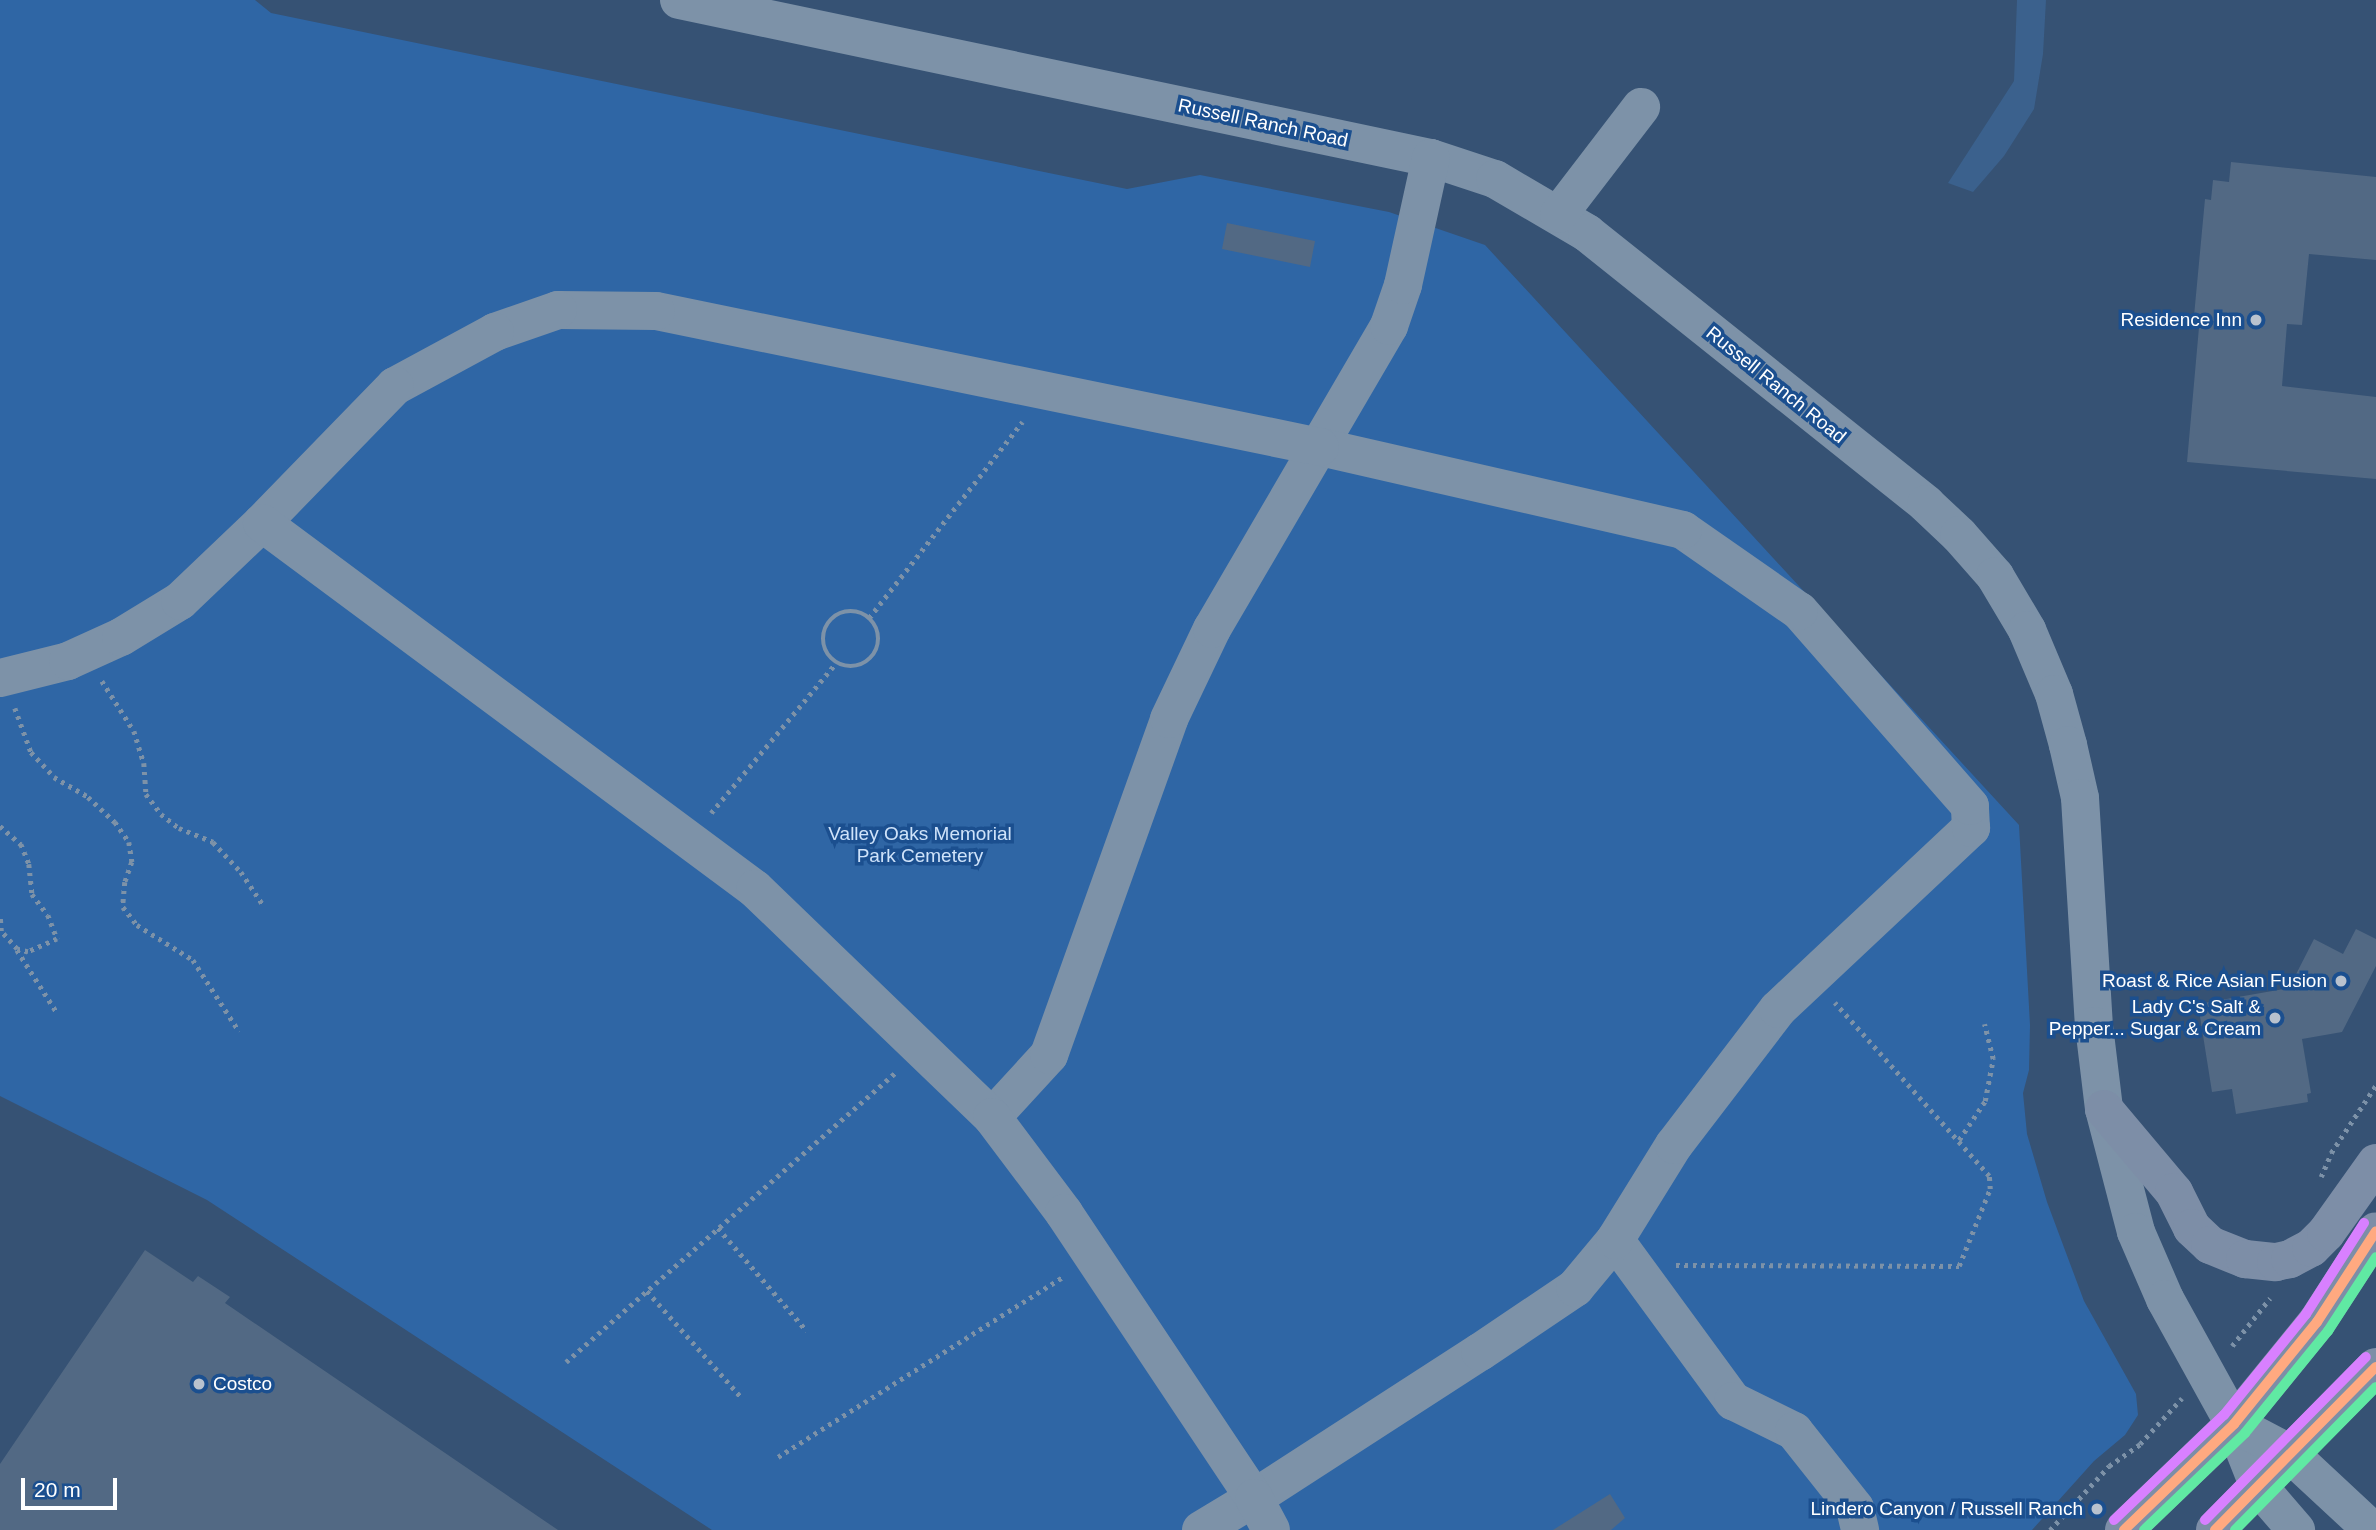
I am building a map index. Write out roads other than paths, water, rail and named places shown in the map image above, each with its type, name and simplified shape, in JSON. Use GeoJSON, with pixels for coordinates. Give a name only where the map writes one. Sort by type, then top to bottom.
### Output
{"type":"FeatureCollection","features":[{"type":"Feature","properties":{"kind":"main road"},"geometry":{"type":"LineString","coordinates":[[2104,1109],[2174,1192],[2192,1228],[2210,1245],[2245,1259],[2276,1262],[2290,1259],[2311,1248],[2326,1233],[2376,1163]]}},
{"type":"Feature","properties":{"kind":"main road"},"geometry":{"type":"LineString","coordinates":[[2124,1530],[2234,1424],[2317,1322],[2376,1231]]}},
{"type":"Feature","properties":{"kind":"main road"},"geometry":{"type":"LineString","coordinates":[[2215,1530],[2376,1367]]}},
{"type":"Feature","properties":{"kind":"street","name":"Russell Ranch Road"},"geometry":{"type":"LineString","coordinates":[[679,0],[1431,158],[1495,180],[1559,214],[1587,233],[1926,505],[1959,535],[1995,576],[2027,630],[2054,694],[2080,798],[2094,1026],[2104,1109],[2136,1232],[2165,1299],[2234,1424],[2259,1487],[2296,1530]]}},
{"type":"Feature","properties":{"kind":"street"},"geometry":{"type":"LineString","coordinates":[[1559,214],[1640,107]]}},
{"type":"Feature","properties":{"kind":"street"},"geometry":{"type":"LineString","coordinates":[[992,1117],[1049,1055],[1169,719],[1212,629],[1389,326],[1403,285],[1431,158]]}},
{"type":"Feature","properties":{"kind":"street"},"geometry":{"type":"LineString","coordinates":[[5,677],[68,661],[87,653],[121,637],[180,601],[262,523],[395,386],[495,332],[558,310],[656,311],[1320,447],[1683,530],[1799,611],[1970,806],[1971,828],[1778,1009],[1674,1145],[1624,1252],[1262,1514],[1201,1530]]}},
{"type":"Feature","properties":{"kind":"street"},"geometry":{"type":"LineString","coordinates":[[262,523],[755,890],[992,1117],[1094,1257],[1262,1514]]}},
{"type":"Feature","properties":{"kind":"street"},"geometry":{"type":"LineString","coordinates":[[1624,1252],[1733,1401],[1794,1431],[1855,1507],[1860,1530]]}},
{"type":"Feature","properties":{"kind":"street"},"geometry":{"type":"LineString","coordinates":[[2234,1424],[2289,1453],[2372,1530]]}},
{"type":"Feature","properties":{"kind":"place","name":"Residence Inn"},"geometry":{"type":"Point","coordinates":[2256,320]}},
{"type":"Feature","properties":{"kind":"place","name":"Roast & Rice Asian Fusion"},"geometry":{"type":"Point","coordinates":[2341,981]}},
{"type":"Feature","properties":{"kind":"place","name":"Lady C's Salt & Pepper... Sugar & Cream"},"geometry":{"type":"Point","coordinates":[2275,1018]}},
{"type":"Feature","properties":{"kind":"place","name":"Costco"},"geometry":{"type":"Point","coordinates":[199,1384]}},
{"type":"Feature","properties":{"kind":"place","name":"Lindero Canyon / Russell Ranch"},"geometry":{"type":"Point","coordinates":[2097,1509]}},
{"type":"Feature","properties":{"kind":"park label","name":"Valley Oaks Memorial Park Cemetery"},"geometry":{"type":"Point","coordinates":[920,845]}}]}
